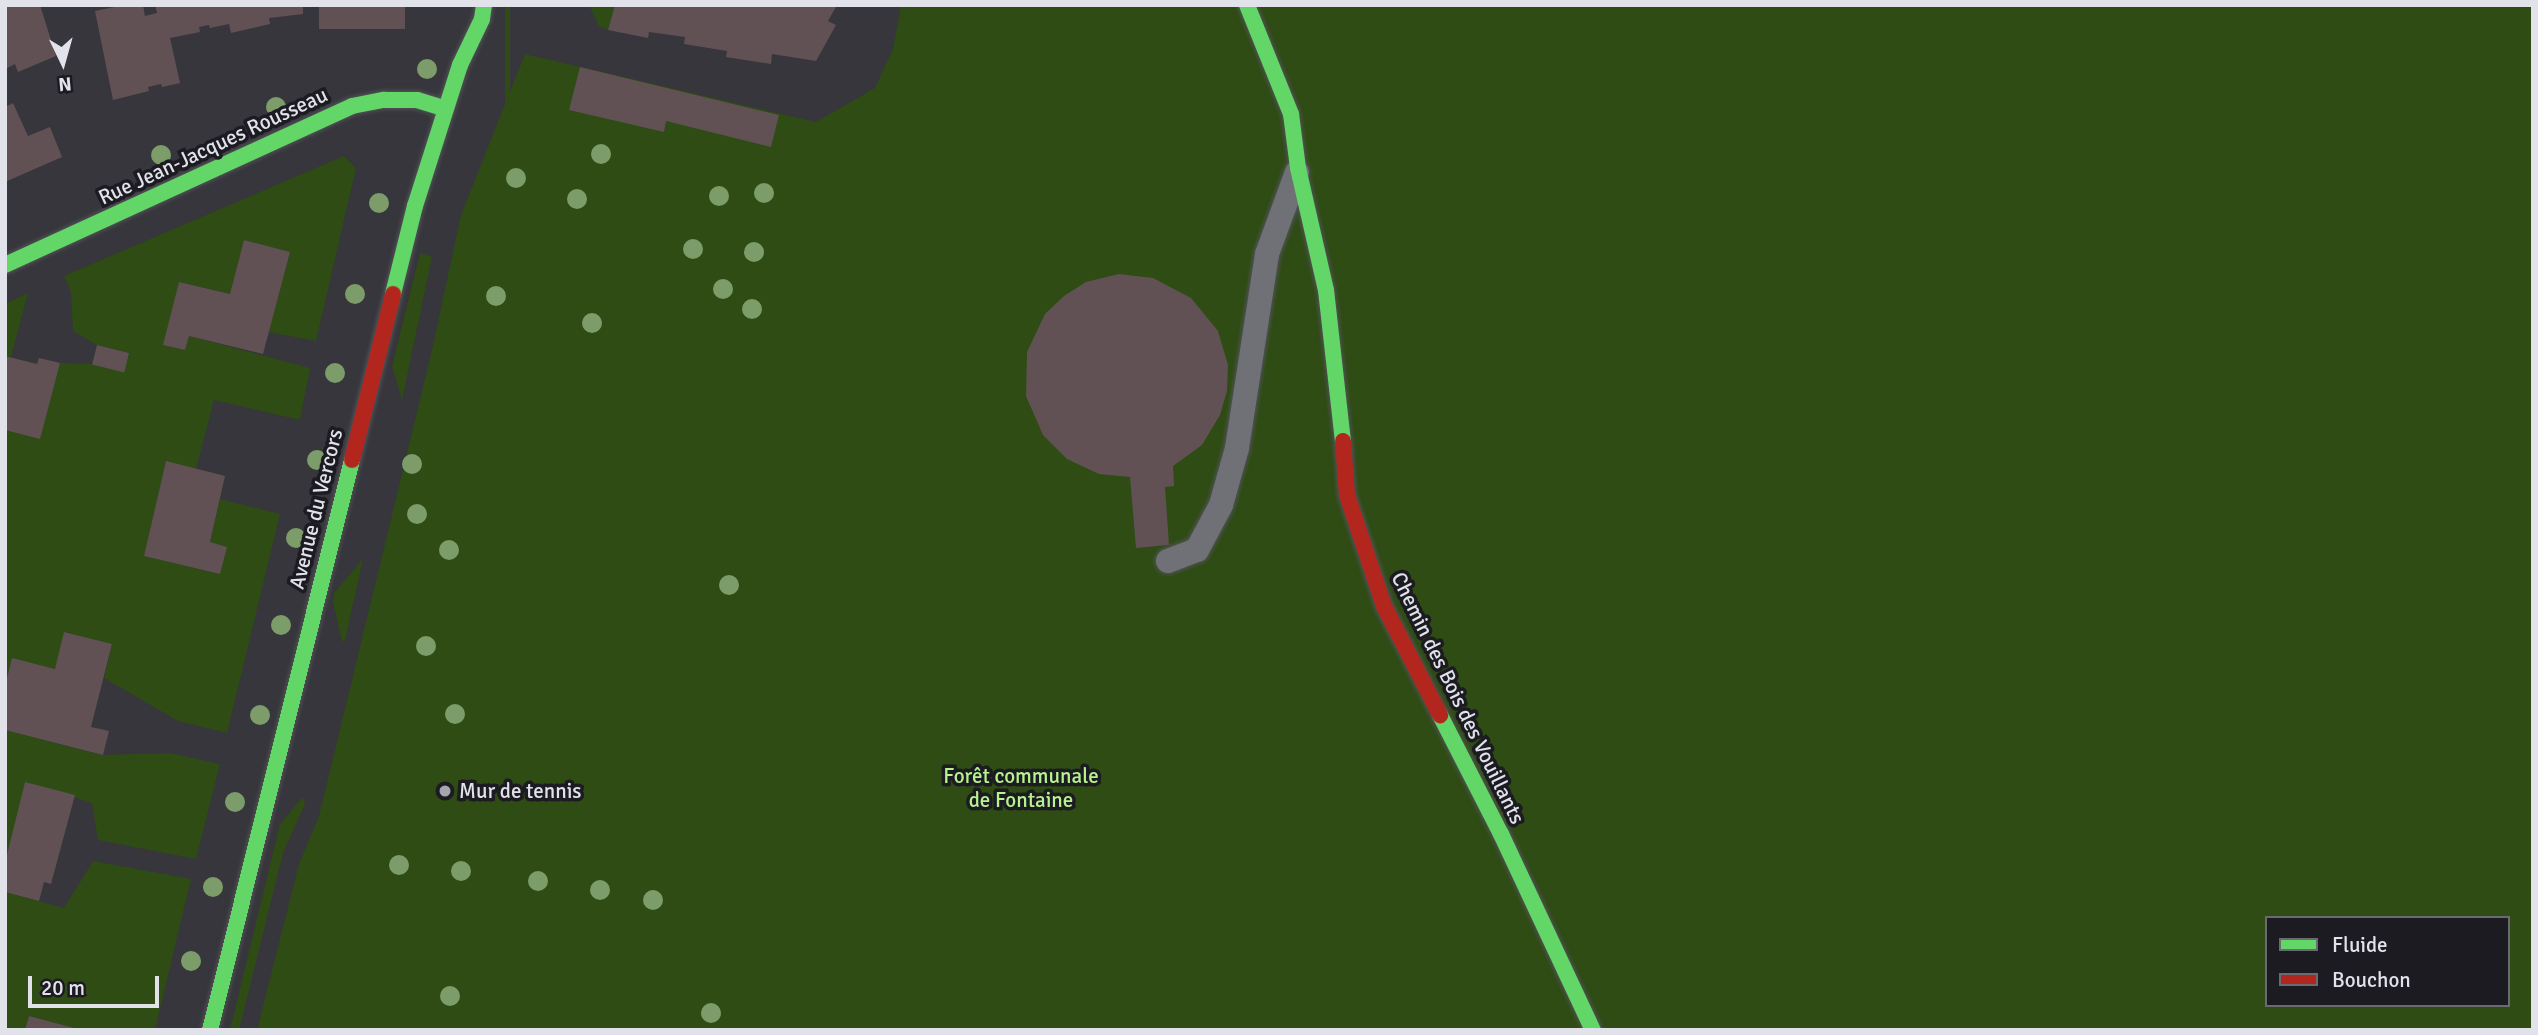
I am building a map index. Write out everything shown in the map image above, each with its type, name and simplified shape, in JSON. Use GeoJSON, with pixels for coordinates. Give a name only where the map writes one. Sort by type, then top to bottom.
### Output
{"type":"FeatureCollection","features":[{"type":"Feature","properties":{"kind":"street","name":"Avenue du Vercors"},"geometry":{"type":"LineString","coordinates":[[210,1030],[340,498],[415,206],[460,65],[482,19],[484,5]]}},
{"type":"Feature","properties":{"kind":"street","name":"Chemin des Bois des Vouillants"},"geometry":{"type":"LineString","coordinates":[[1247,5],[1291,114],[1298,168],[1326,290],[1341,408],[1347,495],[1384,606],[1501,834],[1593,1030]]}},
{"type":"Feature","properties":{"kind":"street","name":"Rue Jean-Jacques Rousseau"},"geometry":{"type":"LineString","coordinates":[[5,265],[352,106],[384,100],[417,100],[446,108]]}},
{"type":"Feature","properties":{"kind":"lane"},"geometry":{"type":"LineString","coordinates":[[1168,561],[1197,550],[1222,505],[1237,448],[1267,254],[1298,168]]}},
{"type":"Feature","properties":{"kind":"green space"},"geometry":{"type":"Polygon","coordinates":[[[505,5],[510,5],[510,212],[505,212],[505,5]]]}},
{"type":"Feature","properties":{"kind":"green space"},"geometry":{"type":"Polygon","coordinates":[[[589,5],[615,5],[608,30],[599,26],[589,5]]]}},
{"type":"Feature","properties":{"kind":"green space","name":"Forêt communale de Fontaine"},"geometry":{"type":"Polygon","coordinates":[[[901,5],[2533,5],[2533,1030],[257,1030],[299,864],[319,816],[432,350],[461,215],[525,54],[816,122],[875,88],[893,49],[901,5]]]}},
{"type":"Feature","properties":{"kind":"green space"},"geometry":{"type":"Polygon","coordinates":[[[344,156],[356,168],[316,341],[268,332],[290,252],[244,240],[230,294],[179,282],[164,345],[185,350],[189,336],[310,368],[300,420],[214,400],[196,469],[166,462],[144,556],[219,574],[226,547],[210,542],[220,499],[280,514],[227,733],[178,721],[104,678],[112,645],[65,632],[55,669],[13,659],[5,686],[5,430],[60,363],[92,364],[124,372],[129,353],[97,345],[73,331],[71,292],[64,276],[344,156]]]}},
{"type":"Feature","properties":{"kind":"green space"},"geometry":{"type":"Polygon","coordinates":[[[420,253],[432,257],[402,400],[392,366],[420,253]]]}},
{"type":"Feature","properties":{"kind":"green space"},"geometry":{"type":"Polygon","coordinates":[[[28,293],[11,357],[5,356],[5,304],[28,293]]]}},
{"type":"Feature","properties":{"kind":"green space"},"geometry":{"type":"Polygon","coordinates":[[[363,559],[345,640],[342,642],[333,602],[334,593],[363,559]]]}},
{"type":"Feature","properties":{"kind":"green space"},"geometry":{"type":"Polygon","coordinates":[[[5,730],[102,755],[170,753],[220,764],[196,859],[98,840],[92,803],[26,782],[5,863],[5,730]]]}},
{"type":"Feature","properties":{"kind":"green space"},"geometry":{"type":"Polygon","coordinates":[[[301,799],[304,799],[305,804],[283,853],[239,1030],[230,1030],[280,824],[301,799]]]}},
{"type":"Feature","properties":{"kind":"green space"},"geometry":{"type":"Polygon","coordinates":[[[93,861],[191,879],[155,1030],[81,1030],[29,1016],[25,1030],[5,1030],[5,892],[64,908],[93,861]]]}},
{"type":"Feature","properties":{"kind":"building"},"geometry":{"type":"Polygon","coordinates":[[[5,5],[40,5],[56,56],[18,72],[15,64],[5,69],[5,5]]]}},
{"type":"Feature","properties":{"kind":"building"},"geometry":{"type":"Polygon","coordinates":[[[124,5],[143,5],[145,16],[157,13],[155,5],[303,5],[303,14],[269,18],[270,24],[231,33],[229,24],[210,28],[209,25],[199,27],[200,32],[170,38],[180,83],[148,87],[149,91],[113,100],[95,11],[124,5]]]}},
{"type":"Feature","properties":{"kind":"building"},"geometry":{"type":"Polygon","coordinates":[[[319,5],[405,5],[405,29],[319,29],[319,5]]]}},
{"type":"Feature","properties":{"kind":"building"},"geometry":{"type":"Polygon","coordinates":[[[615,5],[837,5],[828,21],[836,25],[816,61],[772,54],[771,64],[726,57],[727,51],[684,44],[685,37],[649,32],[648,38],[608,30],[615,5]]]}},
{"type":"Feature","properties":{"kind":"building"},"geometry":{"type":"Polygon","coordinates":[[[580,67],[779,115],[771,147],[666,121],[664,132],[569,110],[580,67]]]}},
{"type":"Feature","properties":{"kind":"building"},"geometry":{"type":"Polygon","coordinates":[[[13,103],[28,136],[50,127],[62,157],[5,182],[5,107],[13,103]]]}},
{"type":"Feature","properties":{"kind":"building"},"geometry":{"type":"Polygon","coordinates":[[[244,240],[290,252],[263,354],[189,336],[185,350],[163,345],[179,282],[230,294],[244,240]]]}},
{"type":"Feature","properties":{"kind":"building"},"geometry":{"type":"Polygon","coordinates":[[[1119,274],[1153,278],[1191,298],[1218,331],[1228,365],[1227,391],[1220,415],[1202,445],[1173,466],[1174,486],[1165,487],[1169,545],[1136,548],[1130,477],[1099,474],[1067,459],[1043,435],[1026,396],[1027,352],[1045,314],[1064,296],[1086,282],[1119,274]]]}},
{"type":"Feature","properties":{"kind":"building"},"geometry":{"type":"Polygon","coordinates":[[[97,345],[129,353],[124,372],[92,364],[97,345]]]}},
{"type":"Feature","properties":{"kind":"building"},"geometry":{"type":"Polygon","coordinates":[[[5,356],[37,364],[39,358],[60,363],[40,439],[5,430],[5,356]]]}},
{"type":"Feature","properties":{"kind":"building"},"geometry":{"type":"Polygon","coordinates":[[[166,461],[225,476],[210,542],[227,547],[220,574],[144,556],[166,461]]]}},
{"type":"Feature","properties":{"kind":"building"},"geometry":{"type":"Polygon","coordinates":[[[64,632],[112,644],[91,727],[109,731],[103,755],[5,730],[5,686],[12,658],[55,669],[64,632]]]}},
{"type":"Feature","properties":{"kind":"building"},"geometry":{"type":"Polygon","coordinates":[[[25,782],[75,795],[51,884],[44,882],[39,901],[5,892],[5,863],[25,782]]]}},
{"type":"Feature","properties":{"kind":"building"},"geometry":{"type":"Polygon","coordinates":[[[29,1016],[78,1029],[25,1030],[29,1016]]]}},
{"type":"Feature","properties":{"kind":"traffic: fast"},"geometry":{"type":"LineString","coordinates":[[393,294],[415,206],[460,65],[482,19],[484,5]]}},
{"type":"Feature","properties":{"kind":"traffic: fast"},"geometry":{"type":"LineString","coordinates":[[1247,5],[1291,114],[1298,168],[1326,290],[1343,441]]}},
{"type":"Feature","properties":{"kind":"traffic: fast"},"geometry":{"type":"LineString","coordinates":[[5,265],[352,106],[384,100],[417,100],[446,109]]}},
{"type":"Feature","properties":{"kind":"traffic: fast"},"geometry":{"type":"LineString","coordinates":[[210,1030],[352,460]]}},
{"type":"Feature","properties":{"kind":"traffic: fast"},"geometry":{"type":"LineString","coordinates":[[1440,715],[1501,834],[1593,1030]]}},
{"type":"Feature","properties":{"kind":"traffic: jam"},"geometry":{"type":"LineString","coordinates":[[352,460],[393,294]]}},
{"type":"Feature","properties":{"kind":"traffic: jam"},"geometry":{"type":"LineString","coordinates":[[1343,441],[1347,495],[1384,606],[1440,715]]}},
{"type":"Feature","properties":{"kind":"place","name":"Mur de tennis"},"geometry":{"type":"Point","coordinates":[445,791]}}]}
